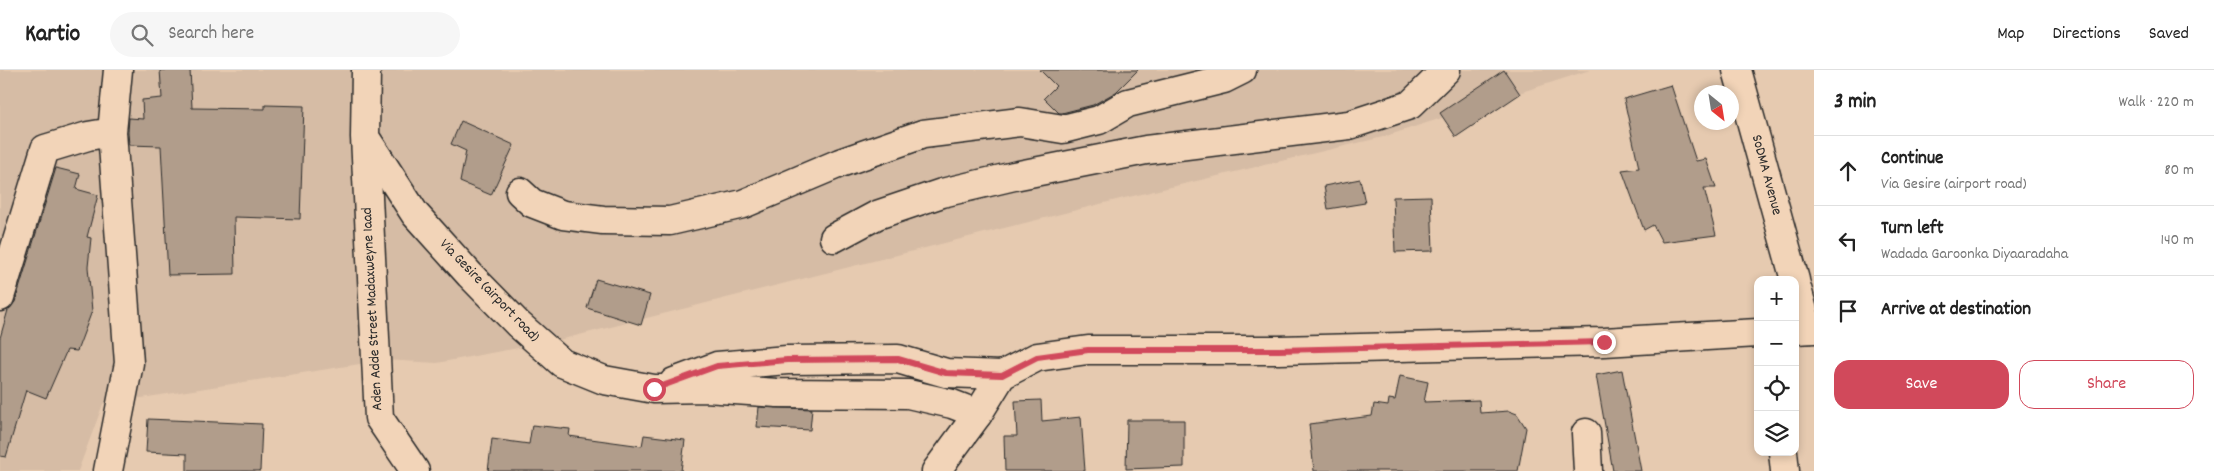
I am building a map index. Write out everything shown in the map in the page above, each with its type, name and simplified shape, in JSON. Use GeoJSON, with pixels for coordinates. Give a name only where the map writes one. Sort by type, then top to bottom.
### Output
{"type":"FeatureCollection","features":[{"type":"Feature","properties":{"kind":"street"},"geometry":{"type":"LineString","coordinates":[[108,471],[129,362],[112,132],[118,70]]}},
{"type":"Feature","properties":{"kind":"street","name":"Aden Adde Street Madaxweyne 1aad"},"geometry":{"type":"LineString","coordinates":[[366,70],[365,136],[378,418],[415,471]]}},
{"type":"Feature","properties":{"kind":"street"},"geometry":{"type":"LineString","coordinates":[[520,192],[532,203],[563,215],[603,220],[670,221],[743,204],[840,163],[923,134],[1020,122],[1064,129],[1099,120],[1128,103],[1224,79],[1242,70]]}},
{"type":"Feature","properties":{"kind":"street"},"geometry":{"type":"LineString","coordinates":[[834,238],[877,216],[942,192],[1014,176],[1146,150],[1349,126],[1410,105],[1446,70]]}},
{"type":"Feature","properties":{"kind":"street","name":"SoDMA Avenue"},"geometry":{"type":"LineString","coordinates":[[1737,70],[1794,276]]}},
{"type":"Feature","properties":{"kind":"street"},"geometry":{"type":"LineString","coordinates":[[0,297],[45,149],[88,136],[112,132]]}},
{"type":"Feature","properties":{"kind":"street","name":"Via Gesire (airport road)"},"geometry":{"type":"LineString","coordinates":[[365,136],[415,214],[490,296],[562,363],[604,380],[654,389],[706,388],[776,393],[908,394],[952,404],[978,414]]}},
{"type":"Feature","properties":{"kind":"street","name":"SoDMA Avenue"},"geometry":{"type":"LineString","coordinates":[[1799,298],[1806,330]]}},
{"type":"Feature","properties":{"kind":"street"},"geometry":{"type":"LineString","coordinates":[[654,389],[717,366],[787,360],[898,359],[946,373],[1002,375],[1037,357],[1088,350],[1299,349],[1604,342],[1754,333]]}},
{"type":"Feature","properties":{"kind":"street"},"geometry":{"type":"LineString","coordinates":[[936,471],[978,414],[1002,375]]}},
{"type":"Feature","properties":{"kind":"street"},"geometry":{"type":"LineString","coordinates":[[1586,433],[1588,471]]}},
{"type":"Feature","properties":{"kind":"street"},"geometry":{"type":"LineString","coordinates":[[1783,456],[1785,471]]}},
{"type":"Feature","properties":{"kind":"shaded area"},"geometry":{"type":"Polygon","coordinates":[[[0,70],[1590,70],[1383,137],[1116,200],[555,341],[437,363],[385,360],[103,404],[78,471],[0,471],[0,70]]]}},
{"type":"Feature","properties":{"kind":"building"},"geometry":{"type":"Polygon","coordinates":[[[160,70],[190,70],[192,108],[265,109],[265,105],[304,106],[300,219],[234,217],[235,274],[168,275],[161,146],[129,145],[128,132],[129,118],[143,119],[142,100],[162,98],[160,70]]]}},
{"type":"Feature","properties":{"kind":"building"},"geometry":{"type":"Polygon","coordinates":[[[1040,70],[1138,70],[1116,92],[1093,105],[1059,113],[1044,98],[1056,86],[1040,70]]]}},
{"type":"Feature","properties":{"kind":"building"},"geometry":{"type":"Polygon","coordinates":[[[1504,70],[1520,94],[1456,137],[1440,113],[1504,70]]]}},
{"type":"Feature","properties":{"kind":"building"},"geometry":{"type":"Polygon","coordinates":[[[1671,85],[1696,161],[1706,159],[1716,188],[1704,188],[1716,235],[1662,242],[1653,225],[1644,230],[1622,170],[1639,168],[1624,99],[1671,85]]]}},
{"type":"Feature","properties":{"kind":"building"},"geometry":{"type":"Polygon","coordinates":[[[461,121],[514,145],[491,195],[460,182],[466,151],[451,144],[461,121]]]}},
{"type":"Feature","properties":{"kind":"building"},"geometry":{"type":"Polygon","coordinates":[[[56,168],[80,174],[76,189],[98,195],[87,237],[91,238],[88,267],[92,311],[77,351],[67,350],[46,398],[26,390],[6,457],[0,456],[0,338],[8,310],[15,302],[56,168]]]}},
{"type":"Feature","properties":{"kind":"building"},"geometry":{"type":"Polygon","coordinates":[[[1360,179],[1365,203],[1328,209],[1324,186],[1360,179]]]}},
{"type":"Feature","properties":{"kind":"building"},"geometry":{"type":"Polygon","coordinates":[[[1431,196],[1433,251],[1395,252],[1393,197],[1431,196]]]}},
{"type":"Feature","properties":{"kind":"building"},"geometry":{"type":"Polygon","coordinates":[[[596,279],[650,295],[641,325],[587,308],[596,279]]]}},
{"type":"Feature","properties":{"kind":"building"},"geometry":{"type":"Polygon","coordinates":[[[1622,370],[1641,471],[1613,471],[1596,375],[1622,370]]]}},
{"type":"Feature","properties":{"kind":"building"},"geometry":{"type":"Polygon","coordinates":[[[1400,376],[1428,382],[1424,402],[1479,400],[1480,413],[1509,411],[1517,414],[1526,428],[1518,471],[1314,471],[1309,424],[1372,416],[1374,404],[1388,406],[1389,399],[1395,400],[1400,376]]]}},
{"type":"Feature","properties":{"kind":"building"},"geometry":{"type":"Polygon","coordinates":[[[1041,400],[1042,421],[1081,417],[1085,471],[1005,471],[1004,436],[1017,436],[1015,401],[1041,400]]]}},
{"type":"Feature","properties":{"kind":"building"},"geometry":{"type":"Polygon","coordinates":[[[759,407],[812,409],[810,430],[757,427],[759,407]]]}},
{"type":"Feature","properties":{"kind":"building"},"geometry":{"type":"Polygon","coordinates":[[[148,419],[262,424],[260,471],[187,471],[187,454],[146,452],[148,419]]]}},
{"type":"Feature","properties":{"kind":"building"},"geometry":{"type":"Polygon","coordinates":[[[1127,420],[1184,420],[1184,467],[1126,469],[1127,420]]]}},
{"type":"Feature","properties":{"kind":"building"},"geometry":{"type":"Polygon","coordinates":[[[532,425],[570,429],[569,436],[642,446],[644,435],[685,440],[681,471],[488,471],[492,439],[529,444],[532,425]]]}},
{"type":"Feature","properties":{"kind":"route"},"geometry":{"type":"LineString","coordinates":[[654,389],[717,366],[787,360],[898,359],[946,373],[1002,375],[1037,357],[1088,350],[1279,350],[1604,342]]}}]}
